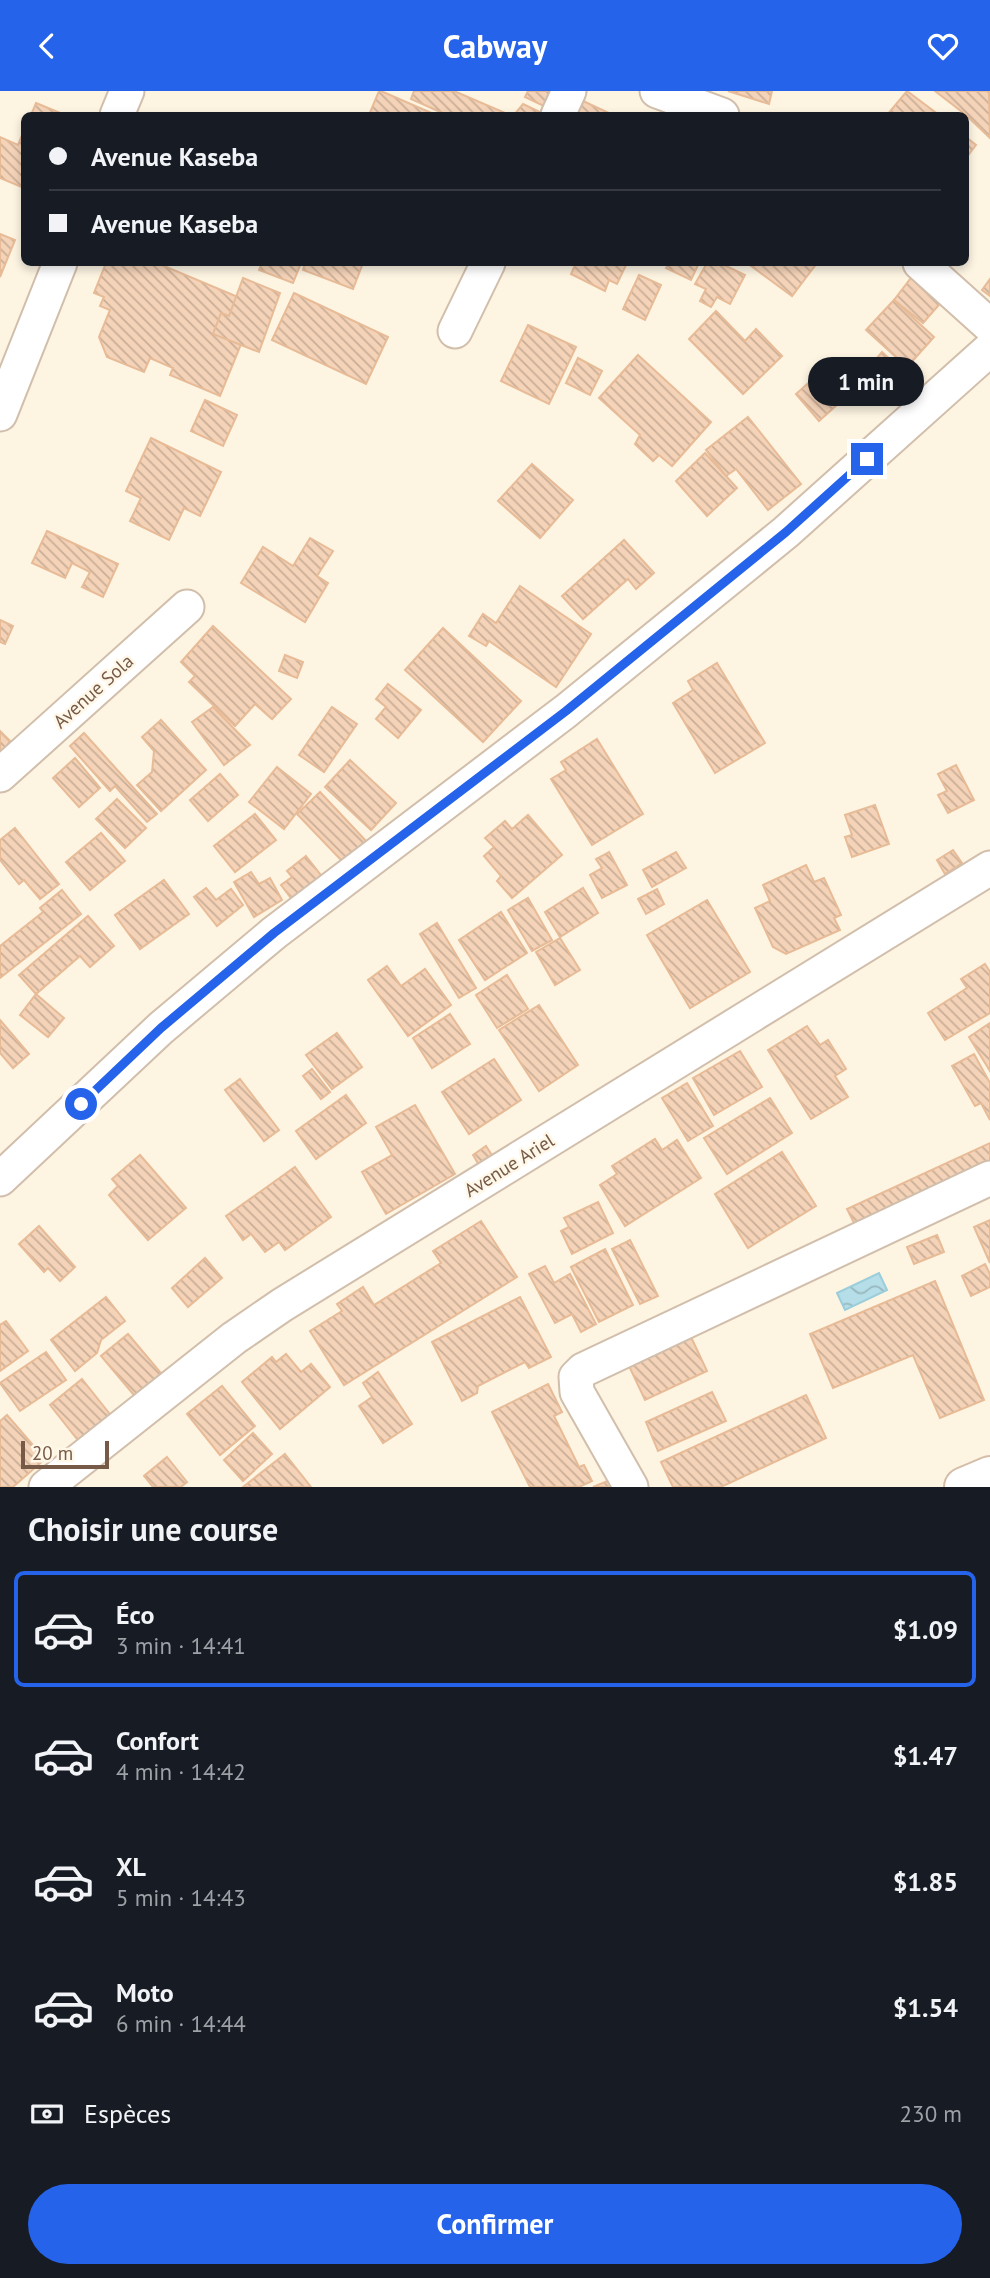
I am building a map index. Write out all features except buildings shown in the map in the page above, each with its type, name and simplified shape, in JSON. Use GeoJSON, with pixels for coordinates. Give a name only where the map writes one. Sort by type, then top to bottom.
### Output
{"type":"FeatureCollection","features":[{"type":"Feature","properties":{"kind":"main road"},"geometry":{"type":"LineString","coordinates":[[964,1487],[990,1476]]}},
{"type":"Feature","properties":{"kind":"street"},"geometry":{"type":"LineString","coordinates":[[118,112],[127,91]]}},
{"type":"Feature","properties":{"kind":"street"},"geometry":{"type":"LineString","coordinates":[[559,112],[569,91]]}},
{"type":"Feature","properties":{"kind":"street"},"geometry":{"type":"LineString","coordinates":[[657,91],[714,112]]}},
{"type":"Feature","properties":{"kind":"street"},"geometry":{"type":"LineString","coordinates":[[0,414],[59,266]]}},
{"type":"Feature","properties":{"kind":"street"},"geometry":{"type":"LineString","coordinates":[[455,331],[487,266]]}},
{"type":"Feature","properties":{"kind":"street"},"geometry":{"type":"LineString","coordinates":[[923,266],[990,326]]}},
{"type":"Feature","properties":{"kind":"street"},"geometry":{"type":"LineString","coordinates":[[0,1179],[161,1028],[264,941],[566,711],[775,541],[990,349]]}},
{"type":"Feature","properties":{"kind":"street","name":"Avenue Sola"},"geometry":{"type":"LineString","coordinates":[[0,775],[187,607]]}},
{"type":"Feature","properties":{"kind":"street","name":"Avenue Ariel"},"geometry":{"type":"LineString","coordinates":[[46,1487],[234,1338],[282,1305],[990,868]]}},
{"type":"Feature","properties":{"kind":"street"},"geometry":{"type":"LineString","coordinates":[[631,1487],[577,1392],[576,1377],[583,1370],[990,1178]]}},
{"type":"Feature","properties":{"kind":"water"},"geometry":{"type":"Polygon","coordinates":[[[879,1273],[887,1290],[845,1310],[837,1293],[879,1273]]]}},
{"type":"Feature","properties":{"kind":"route"},"geometry":{"type":"LineString","coordinates":[[81,1104],[161,1028],[274,933],[566,711],[786,532],[867,459]]}}]}
